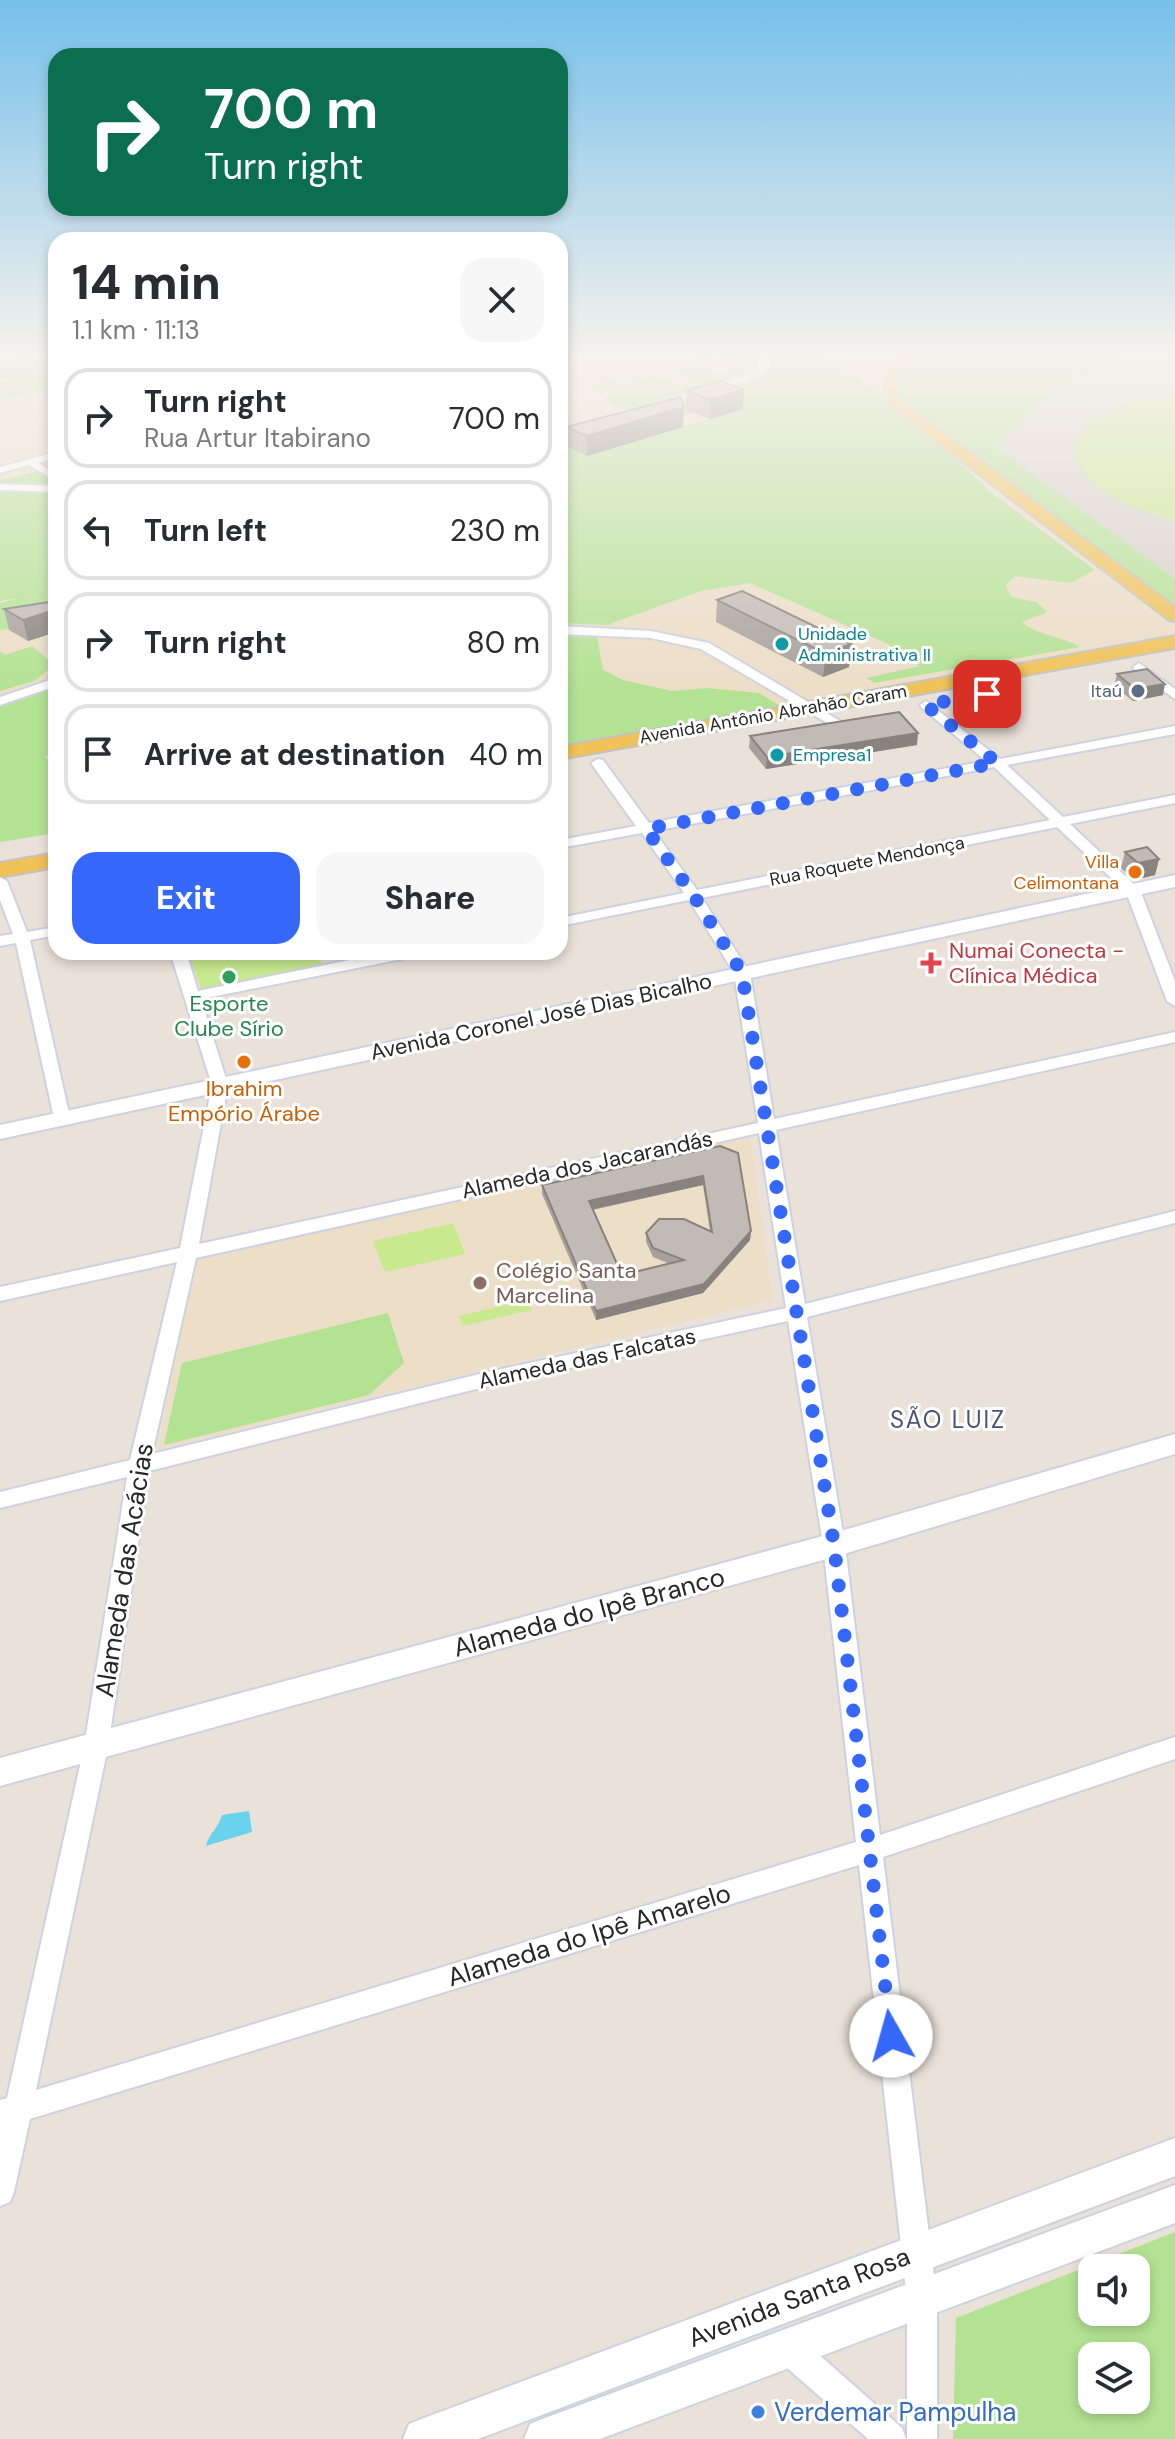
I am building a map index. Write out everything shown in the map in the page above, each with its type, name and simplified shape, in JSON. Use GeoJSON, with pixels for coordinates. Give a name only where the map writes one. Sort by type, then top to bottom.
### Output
{"type":"FeatureCollection","features":[{"type":"Feature","properties":{"kind":"main road"},"geometry":{"type":"LineString","coordinates":[[981,468],[1175,616]]}},
{"type":"Feature","properties":{"kind":"main road"},"geometry":{"type":"LineString","coordinates":[[1004,468],[1175,596]]}},
{"type":"Feature","properties":{"kind":"main road"},"geometry":{"type":"LineString","coordinates":[[1041,494],[1045,515]]}},
{"type":"Feature","properties":{"kind":"main road"},"geometry":{"type":"LineString","coordinates":[[1115,570],[1154,581]]}},
{"type":"Feature","properties":{"kind":"main road","name":"Avenida Antônio Abrahão Caram"},"geometry":{"type":"LineString","coordinates":[[568,752],[1175,642]]}},
{"type":"Feature","properties":{"kind":"main road","name":"Avenida Antônio Abrahão Caram"},"geometry":{"type":"LineString","coordinates":[[568,769],[1175,660]]}},
{"type":"Feature","properties":{"kind":"main road"},"geometry":{"type":"LineString","coordinates":[[0,854],[48,845]]}},
{"type":"Feature","properties":{"kind":"main road"},"geometry":{"type":"LineString","coordinates":[[0,870],[48,861]]}},
{"type":"Feature","properties":{"kind":"street"},"geometry":{"type":"LineString","coordinates":[[0,480],[46,468]]}},
{"type":"Feature","properties":{"kind":"street"},"geometry":{"type":"LineString","coordinates":[[42,469],[48,473]]}},
{"type":"Feature","properties":{"kind":"street"},"geometry":{"type":"LineString","coordinates":[[0,487],[48,489]]}},
{"type":"Feature","properties":{"kind":"street"},"geometry":{"type":"LineString","coordinates":[[568,630],[653,634],[705,646],[834,721]]}},
{"type":"Feature","properties":{"kind":"street"},"geometry":{"type":"LineString","coordinates":[[1139,667],[1175,695]]}},
{"type":"Feature","properties":{"kind":"street"},"geometry":{"type":"LineString","coordinates":[[0,701],[48,685]]}},
{"type":"Feature","properties":{"kind":"street"},"geometry":{"type":"LineString","coordinates":[[926,705],[997,763],[1133,890],[1175,1001]]}},
{"type":"Feature","properties":{"kind":"street"},"geometry":{"type":"LineString","coordinates":[[568,843],[1175,730]]}},
{"type":"Feature","properties":{"kind":"street"},"geometry":{"type":"LineString","coordinates":[[598,763],[694,896],[742,973],[834,1545],[922,2300],[922,2439]]}},
{"type":"Feature","properties":{"kind":"street","name":"Rua Roquete Mendonça"},"geometry":{"type":"LineString","coordinates":[[568,920],[1175,799]]}},
{"type":"Feature","properties":{"kind":"street"},"geometry":{"type":"LineString","coordinates":[[0,881],[22,937],[62,1118]]}},
{"type":"Feature","properties":{"kind":"street","name":"Avenida Coronel José Dias Bicalho"},"geometry":{"type":"LineString","coordinates":[[0,1132],[1175,881]]}},
{"type":"Feature","properties":{"kind":"street"},"geometry":{"type":"LineString","coordinates":[[0,941],[48,932]]}},
{"type":"Feature","properties":{"kind":"street","name":"Alameda das Acácias"},"geometry":{"type":"LineString","coordinates":[[0,2192],[8,2111],[96,1747],[139,1466],[160,1362],[188,1252],[220,1085],[181,960]]}},
{"type":"Feature","properties":{"kind":"street"},"geometry":{"type":"LineString","coordinates":[[194,996],[333,960]]}},
{"type":"Feature","properties":{"kind":"street","name":"Alameda dos Jacarandás"},"geometry":{"type":"LineString","coordinates":[[0,1294],[766,1124],[1175,1037]]}},
{"type":"Feature","properties":{"kind":"street","name":"Alameda das Falcatas"},"geometry":{"type":"LineString","coordinates":[[0,1500],[492,1378],[795,1313],[1175,1217]]}},
{"type":"Feature","properties":{"kind":"street","name":"Alameda do Ipê Branco"},"geometry":{"type":"LineString","coordinates":[[0,1772],[834,1545],[1175,1444]]}},
{"type":"Feature","properties":{"kind":"street","name":"Alameda do Ipê Amarelo"},"geometry":{"type":"LineString","coordinates":[[8,2111],[869,1850],[1175,1748]]}},
{"type":"Feature","properties":{"kind":"street","name":"Avenida Santa Rosa"},"geometry":{"type":"LineString","coordinates":[[440,2436],[915,2253],[1175,2157]]}},
{"type":"Feature","properties":{"kind":"street","name":"Avenida Santa Rosa"},"geometry":{"type":"LineString","coordinates":[[545,2439],[1175,2204]]}},
{"type":"Feature","properties":{"kind":"street"},"geometry":{"type":"LineString","coordinates":[[788,2348],[891,2439]]}},
{"type":"Feature","properties":{"kind":"shaded area"},"geometry":{"type":"Polygon","coordinates":[[[0,468],[48,468],[48,834],[0,842],[0,468]]]}},
{"type":"Feature","properties":{"kind":"shaded area"},"geometry":{"type":"Polygon","coordinates":[[[568,468],[977,468],[1175,622],[1175,639],[568,745],[568,468]]]}},
{"type":"Feature","properties":{"kind":"shaded area"},"geometry":{"type":"Polygon","coordinates":[[[1023,468],[1079,468],[1085,477],[1107,494],[1140,511],[1175,521],[1175,579],[1023,468]]]}},
{"type":"Feature","properties":{"kind":"shaded area","name":"Colégio Santa Marcelina"},"geometry":{"type":"Polygon","coordinates":[[[750,1133],[772,1300],[158,1449],[196,1257],[750,1133]]]}},
{"type":"Feature","properties":{"kind":"green space"},"geometry":{"type":"Polygon","coordinates":[[[568,468],[965,468],[994,495],[1095,570],[1070,583],[1015,576],[1006,585],[1011,597],[1037,602],[1047,612],[1022,622],[1080,647],[874,683],[867,678],[920,666],[888,644],[750,583],[701,591],[607,625],[568,623],[568,468]]]}},
{"type":"Feature","properties":{"kind":"green space"},"geometry":{"type":"Polygon","coordinates":[[[990,468],[1175,468],[1175,609],[990,468]]]}},
{"type":"Feature","properties":{"kind":"green space"},"geometry":{"type":"Polygon","coordinates":[[[1081,468],[1175,468],[1175,521],[1134,508],[1103,491],[1081,468]]]}},
{"type":"Feature","properties":{"kind":"green space"},"geometry":{"type":"Polygon","coordinates":[[[48,469],[48,489],[0,487],[0,480],[48,469]]]}},
{"type":"Feature","properties":{"kind":"green space"},"geometry":{"type":"Polygon","coordinates":[[[0,489],[48,491],[48,624],[0,630],[0,603],[22,597],[0,601],[0,489]]]}},
{"type":"Feature","properties":{"kind":"green space"},"geometry":{"type":"Polygon","coordinates":[[[568,636],[597,637],[603,670],[623,680],[672,691],[707,688],[759,693],[784,708],[568,745],[568,636]]]}},
{"type":"Feature","properties":{"kind":"green space"},"geometry":{"type":"Polygon","coordinates":[[[32,646],[48,659],[48,670],[34,681],[0,691],[0,651],[5,655],[32,646]]]}},
{"type":"Feature","properties":{"kind":"green space"},"geometry":{"type":"Polygon","coordinates":[[[48,689],[48,756],[45,757],[48,759],[48,834],[0,842],[0,705],[48,689]]]}},
{"type":"Feature","properties":{"kind":"green space","name":"Esporte Clube Sírio"},"geometry":{"type":"Polygon","coordinates":[[[191,960],[320,960],[322,964],[201,989],[191,960]]]}},
{"type":"Feature","properties":{"kind":"green space"},"geometry":{"type":"Polygon","coordinates":[[[453,1223],[465,1254],[385,1272],[373,1241],[453,1223]]]}},
{"type":"Feature","properties":{"kind":"green space"},"geometry":{"type":"Polygon","coordinates":[[[527,1300],[532,1310],[463,1326],[459,1316],[527,1300]]]}},
{"type":"Feature","properties":{"kind":"green space"},"geometry":{"type":"Polygon","coordinates":[[[388,1313],[404,1363],[369,1395],[164,1445],[182,1363],[388,1313]]]}},
{"type":"Feature","properties":{"kind":"green space"},"geometry":{"type":"Polygon","coordinates":[[[1175,2232],[1175,2439],[953,2439],[956,2318],[1078,2270],[1078,2326],[1150,2326],[1150,2254],[1119,2254],[1175,2232]]]}},
{"type":"Feature","properties":{"kind":"water"},"geometry":{"type":"Polygon","coordinates":[[[249,1811],[252,1832],[206,1846],[222,1815],[249,1811]]]}},
{"type":"Feature","properties":{"kind":"building"},"geometry":{"type":"Polygon","coordinates":[[[742,591],[851,644],[826,654],[717,600],[742,591]]]}},
{"type":"Feature","properties":{"kind":"building"},"geometry":{"type":"Polygon","coordinates":[[[48,602],[48,612],[23,620],[4,609],[48,602]]]}},
{"type":"Feature","properties":{"kind":"building"},"geometry":{"type":"Polygon","coordinates":[[[1147,669],[1165,684],[1135,689],[1117,674],[1147,669]]]}},
{"type":"Feature","properties":{"kind":"building"},"geometry":{"type":"Polygon","coordinates":[[[899,712],[918,733],[767,757],[750,736],[899,712]]]}},
{"type":"Feature","properties":{"kind":"building"},"geometry":{"type":"Polygon","coordinates":[[[1147,847],[1159,859],[1138,863],[1125,852],[1147,847]]]}},
{"type":"Feature","properties":{"kind":"building","name":"Colégio Santa Marcelina"},"geometry":{"type":"Polygon","coordinates":[[[720,1146],[738,1153],[751,1231],[704,1284],[596,1311],[542,1185],[720,1146]],[[703,1176],[589,1201],[622,1275],[684,1260],[653,1248],[646,1233],[659,1219],[684,1219],[712,1232],[703,1176]]]}},
{"type":"Feature","properties":{"kind":"place","name":"Unidade Administrativa II"},"geometry":{"type":"Point","coordinates":[782,644]}},
{"type":"Feature","properties":{"kind":"place","name":"Itaú"},"geometry":{"type":"Point","coordinates":[1138,691]}},
{"type":"Feature","properties":{"kind":"place","name":"Empresa1"},"geometry":{"type":"Point","coordinates":[777,755]}},
{"type":"Feature","properties":{"kind":"place","name":"Villa Celimontana"},"geometry":{"type":"Point","coordinates":[1135,872]}},
{"type":"Feature","properties":{"kind":"place","name":"Numai Conecta - Clínica Médica"},"geometry":{"type":"Point","coordinates":[931,963]}},
{"type":"Feature","properties":{"kind":"place","name":"Esporte Clube Sírio"},"geometry":{"type":"Point","coordinates":[229,977]}},
{"type":"Feature","properties":{"kind":"place","name":"Ibrahim Empório Árabe"},"geometry":{"type":"Point","coordinates":[244,1062]}},
{"type":"Feature","properties":{"kind":"place","name":"Colégio Santa Marcelina"},"geometry":{"type":"Point","coordinates":[480,1283]}},
{"type":"Feature","properties":{"kind":"place","name":"Verdemar Pampulha"},"geometry":{"type":"Point","coordinates":[758,2412]}},
{"type":"Feature","properties":{"kind":"district","name":"SÃO LUIZ"},"geometry":{"type":"Point","coordinates":[948,1420]}},
{"type":"Feature","properties":{"kind":"route"},"geometry":{"type":"LineString","coordinates":[[891,2036],[834,1545],[742,973],[694,896],[646,829],[997,763],[926,705],[987,694]]}}]}
